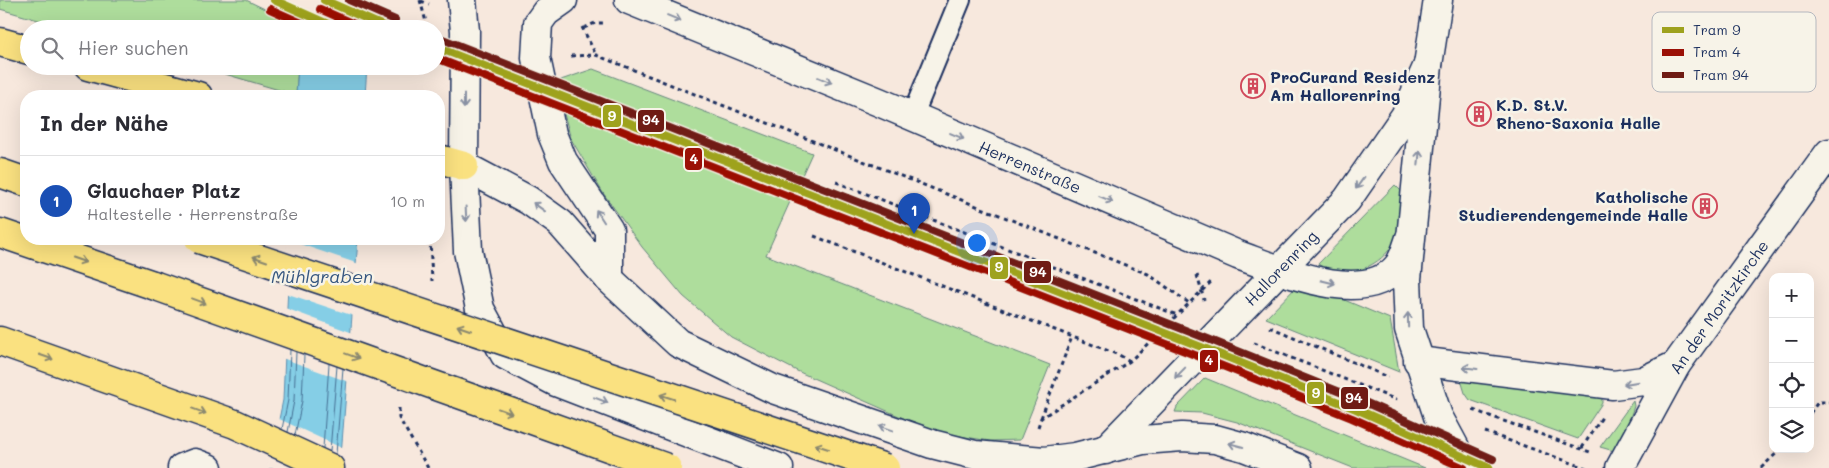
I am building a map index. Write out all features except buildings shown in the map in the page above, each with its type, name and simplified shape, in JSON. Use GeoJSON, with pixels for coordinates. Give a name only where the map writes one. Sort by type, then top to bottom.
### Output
{"type":"FeatureCollection","features":[{"type":"Feature","properties":{"kind":"main road"},"geometry":{"type":"LineString","coordinates":[[0,42],[20,48]]}},
{"type":"Feature","properties":{"kind":"main road"},"geometry":{"type":"LineString","coordinates":[[121,75],[176,90]]}},
{"type":"Feature","properties":{"kind":"main road"},"geometry":{"type":"LineString","coordinates":[[0,173],[20,180]]}},
{"type":"Feature","properties":{"kind":"main road"},"geometry":{"type":"LineString","coordinates":[[0,233],[20,240]]}},
{"type":"Feature","properties":{"kind":"main road"},"geometry":{"type":"LineString","coordinates":[[36,245],[154,285],[666,468]]}},
{"type":"Feature","properties":{"kind":"main road"},"geometry":{"type":"LineString","coordinates":[[217,245],[885,468]]}},
{"type":"Feature","properties":{"kind":"main road"},"geometry":{"type":"LineString","coordinates":[[0,341],[235,424],[330,468]]}},
{"type":"Feature","properties":{"kind":"street"},"geometry":{"type":"LineString","coordinates":[[462,0],[465,31],[451,162],[480,309],[505,354],[556,382],[780,468]]}},
{"type":"Feature","properties":{"kind":"street"},"geometry":{"type":"LineString","coordinates":[[563,0],[546,12],[538,23],[535,47],[552,134],[563,161],[609,230],[609,279]]}},
{"type":"Feature","properties":{"kind":"street","name":"Herrenstraße"},"geometry":{"type":"LineString","coordinates":[[629,0],[1238,255],[1280,270],[1343,286],[1367,284],[1384,277],[1398,267],[1405,254],[1412,231]]}},
{"type":"Feature","properties":{"kind":"street","name":"Hallorenring"},"geometry":{"type":"LineString","coordinates":[[1438,0],[1428,65],[1407,279],[1408,329],[1438,416],[1466,468]]}},
{"type":"Feature","properties":{"kind":"street","name":"Hallorenring"},"geometry":{"type":"LineString","coordinates":[[1099,459],[1347,200],[1379,157],[1405,116],[1428,65]]}},
{"type":"Feature","properties":{"kind":"street","name":"An der Moritzkirche"},"geometry":{"type":"LineString","coordinates":[[1620,468],[1676,364],[1829,153]]}},
{"type":"Feature","properties":{"kind":"street"},"geometry":{"type":"LineString","coordinates":[[451,162],[528,200],[560,223],[609,279],[678,343],[773,389],[932,444],[975,455],[1026,460],[1099,459],[1143,440],[1182,437],[1215,439],[1244,447],[1298,468]]}},
{"type":"Feature","properties":{"kind":"street"},"geometry":{"type":"LineString","coordinates":[[1418,361],[1613,385],[1643,381],[1676,364]]}},
{"type":"Feature","properties":{"kind":"street"},"geometry":{"type":"LineString","coordinates":[[182,468],[195,463],[208,468]]}},
{"type":"Feature","properties":{"kind":"lane"},"geometry":{"type":"LineString","coordinates":[[912,117],[960,0]]}},
{"type":"Feature","properties":{"kind":"path"},"geometry":{"type":"LineString","coordinates":[[420,0],[426,20]]}},
{"type":"Feature","properties":{"kind":"path"},"geometry":{"type":"LineString","coordinates":[[567,56],[596,55],[1130,266],[1148,274],[1189,303]]}},
{"type":"Feature","properties":{"kind":"path"},"geometry":{"type":"LineString","coordinates":[[836,182],[1177,315]]}},
{"type":"Feature","properties":{"kind":"path"},"geometry":{"type":"LineString","coordinates":[[814,236],[1119,355],[1130,361]]}},
{"type":"Feature","properties":{"kind":"path"},"geometry":{"type":"LineString","coordinates":[[1041,418],[1130,361],[1213,279]]}},
{"type":"Feature","properties":{"kind":"path"},"geometry":{"type":"LineString","coordinates":[[1226,325],[1256,344],[1438,416],[1586,468]]}},
{"type":"Feature","properties":{"kind":"path"},"geometry":{"type":"LineString","coordinates":[[1026,460],[1072,337]]}},
{"type":"Feature","properties":{"kind":"path"},"geometry":{"type":"LineString","coordinates":[[1814,408],[1818,402],[1829,402]]}},
{"type":"Feature","properties":{"kind":"path"},"geometry":{"type":"LineString","coordinates":[[1761,468],[1776,453]]}},
{"type":"Feature","properties":{"kind":"green space"},"geometry":{"type":"Polygon","coordinates":[[[0,0],[246,0],[288,20],[38,20],[0,9],[0,0]]]}},
{"type":"Feature","properties":{"kind":"green space"},"geometry":{"type":"Polygon","coordinates":[[[593,69],[812,153],[766,255],[1050,365],[1020,440],[990,441],[935,432],[797,371],[731,337],[683,296],[642,247],[603,193],[571,139],[555,82],[593,69]]]}},
{"type":"Feature","properties":{"kind":"green space"},"geometry":{"type":"Polygon","coordinates":[[[228,75],[297,75],[296,90],[279,90],[228,75]]]}},
{"type":"Feature","properties":{"kind":"green space"},"geometry":{"type":"Polygon","coordinates":[[[1395,185],[1403,193],[1399,228],[1392,246],[1385,254],[1368,267],[1348,272],[1337,272],[1318,264],[1395,185]]]}},
{"type":"Feature","properties":{"kind":"green space"},"geometry":{"type":"Polygon","coordinates":[[[1301,282],[1390,319],[1399,372],[1266,318],[1301,282]]]}},
{"type":"Feature","properties":{"kind":"green space"},"geometry":{"type":"Polygon","coordinates":[[[1205,378],[1425,468],[1353,468],[1237,422],[1202,413],[1175,412],[1177,407],[1205,378]]]}},
{"type":"Feature","properties":{"kind":"green space"},"geometry":{"type":"Polygon","coordinates":[[[1461,380],[1602,397],[1602,403],[1578,439],[1470,400],[1465,393],[1461,380]]]}},
{"type":"Feature","properties":{"kind":"green space"},"geometry":{"type":"Polygon","coordinates":[[[1633,401],[1634,406],[1623,439],[1614,451],[1600,447],[1633,401]]]}},
{"type":"Feature","properties":{"kind":"water"},"geometry":{"type":"Polygon","coordinates":[[[297,75],[366,75],[365,90],[296,90],[297,75]]]}},
{"type":"Feature","properties":{"kind":"water","name":"Mühlgraben"},"geometry":{"type":"Polygon","coordinates":[[[290,245],[358,245],[340,468],[269,468],[283,400],[290,245]]]}},
{"type":"Feature","properties":{"kind":"pier"},"geometry":{"type":"Polygon","coordinates":[[[297,0],[356,0],[372,6],[371,20],[296,20],[297,0]]]}},
{"type":"Feature","properties":{"kind":"pier"},"geometry":{"type":"Polygon","coordinates":[[[288,245],[303,245],[359,264],[354,316],[285,293],[288,245]]]}},
{"type":"Feature","properties":{"kind":"pier"},"geometry":{"type":"Polygon","coordinates":[[[285,308],[353,333],[349,382],[282,358],[285,308]]]}},
{"type":"Feature","properties":{"kind":"pier"},"geometry":{"type":"Polygon","coordinates":[[[277,418],[344,449],[342,468],[267,468],[277,418]]]}},
{"type":"Feature","properties":{"kind":"tram line","name":"9"},"geometry":{"type":"LineString","coordinates":[[274,0],[319,20]]}},
{"type":"Feature","properties":{"kind":"tram line","name":"9"},"geometry":{"type":"LineString","coordinates":[[324,0],[370,20]]}},
{"type":"Feature","properties":{"kind":"tram line","name":"94"},"geometry":{"type":"LineString","coordinates":[[349,0],[395,20]]}},
{"type":"Feature","properties":{"kind":"tram line","name":"4"},"geometry":{"type":"LineString","coordinates":[[270,9],[295,20]]}},
{"type":"Feature","properties":{"kind":"tram line","name":"4"},"geometry":{"type":"LineString","coordinates":[[320,9],[345,20]]}},
{"type":"Feature","properties":{"kind":"tram line","name":"94"},"geometry":{"type":"LineString","coordinates":[[445,40],[1208,339],[1360,400],[1493,459]]}},
{"type":"Feature","properties":{"kind":"tram line","name":"9"},"geometry":{"type":"LineString","coordinates":[[445,51],[1204,348],[1356,409],[1489,468]]}},
{"type":"Feature","properties":{"kind":"tram line","name":"4"},"geometry":{"type":"LineString","coordinates":[[445,62],[1200,357],[1352,418],[1464,468]]}},
{"type":"Feature","properties":{"kind":"place","name":"ProCurand Residenz Am Hallorenring"},"geometry":{"type":"Point","coordinates":[1253,86]}},
{"type":"Feature","properties":{"kind":"place","name":"K.D. St.V. Rheno-Saxonia Halle"},"geometry":{"type":"Point","coordinates":[1479,114]}},
{"type":"Feature","properties":{"kind":"place","name":"Katholische Studierendengemeinde Halle"},"geometry":{"type":"Point","coordinates":[1705,206]}},
{"type":"Feature","properties":{"kind":"place","name":"Glauchaer Platz"},"geometry":{"type":"Point","coordinates":[914,234]}}]}
